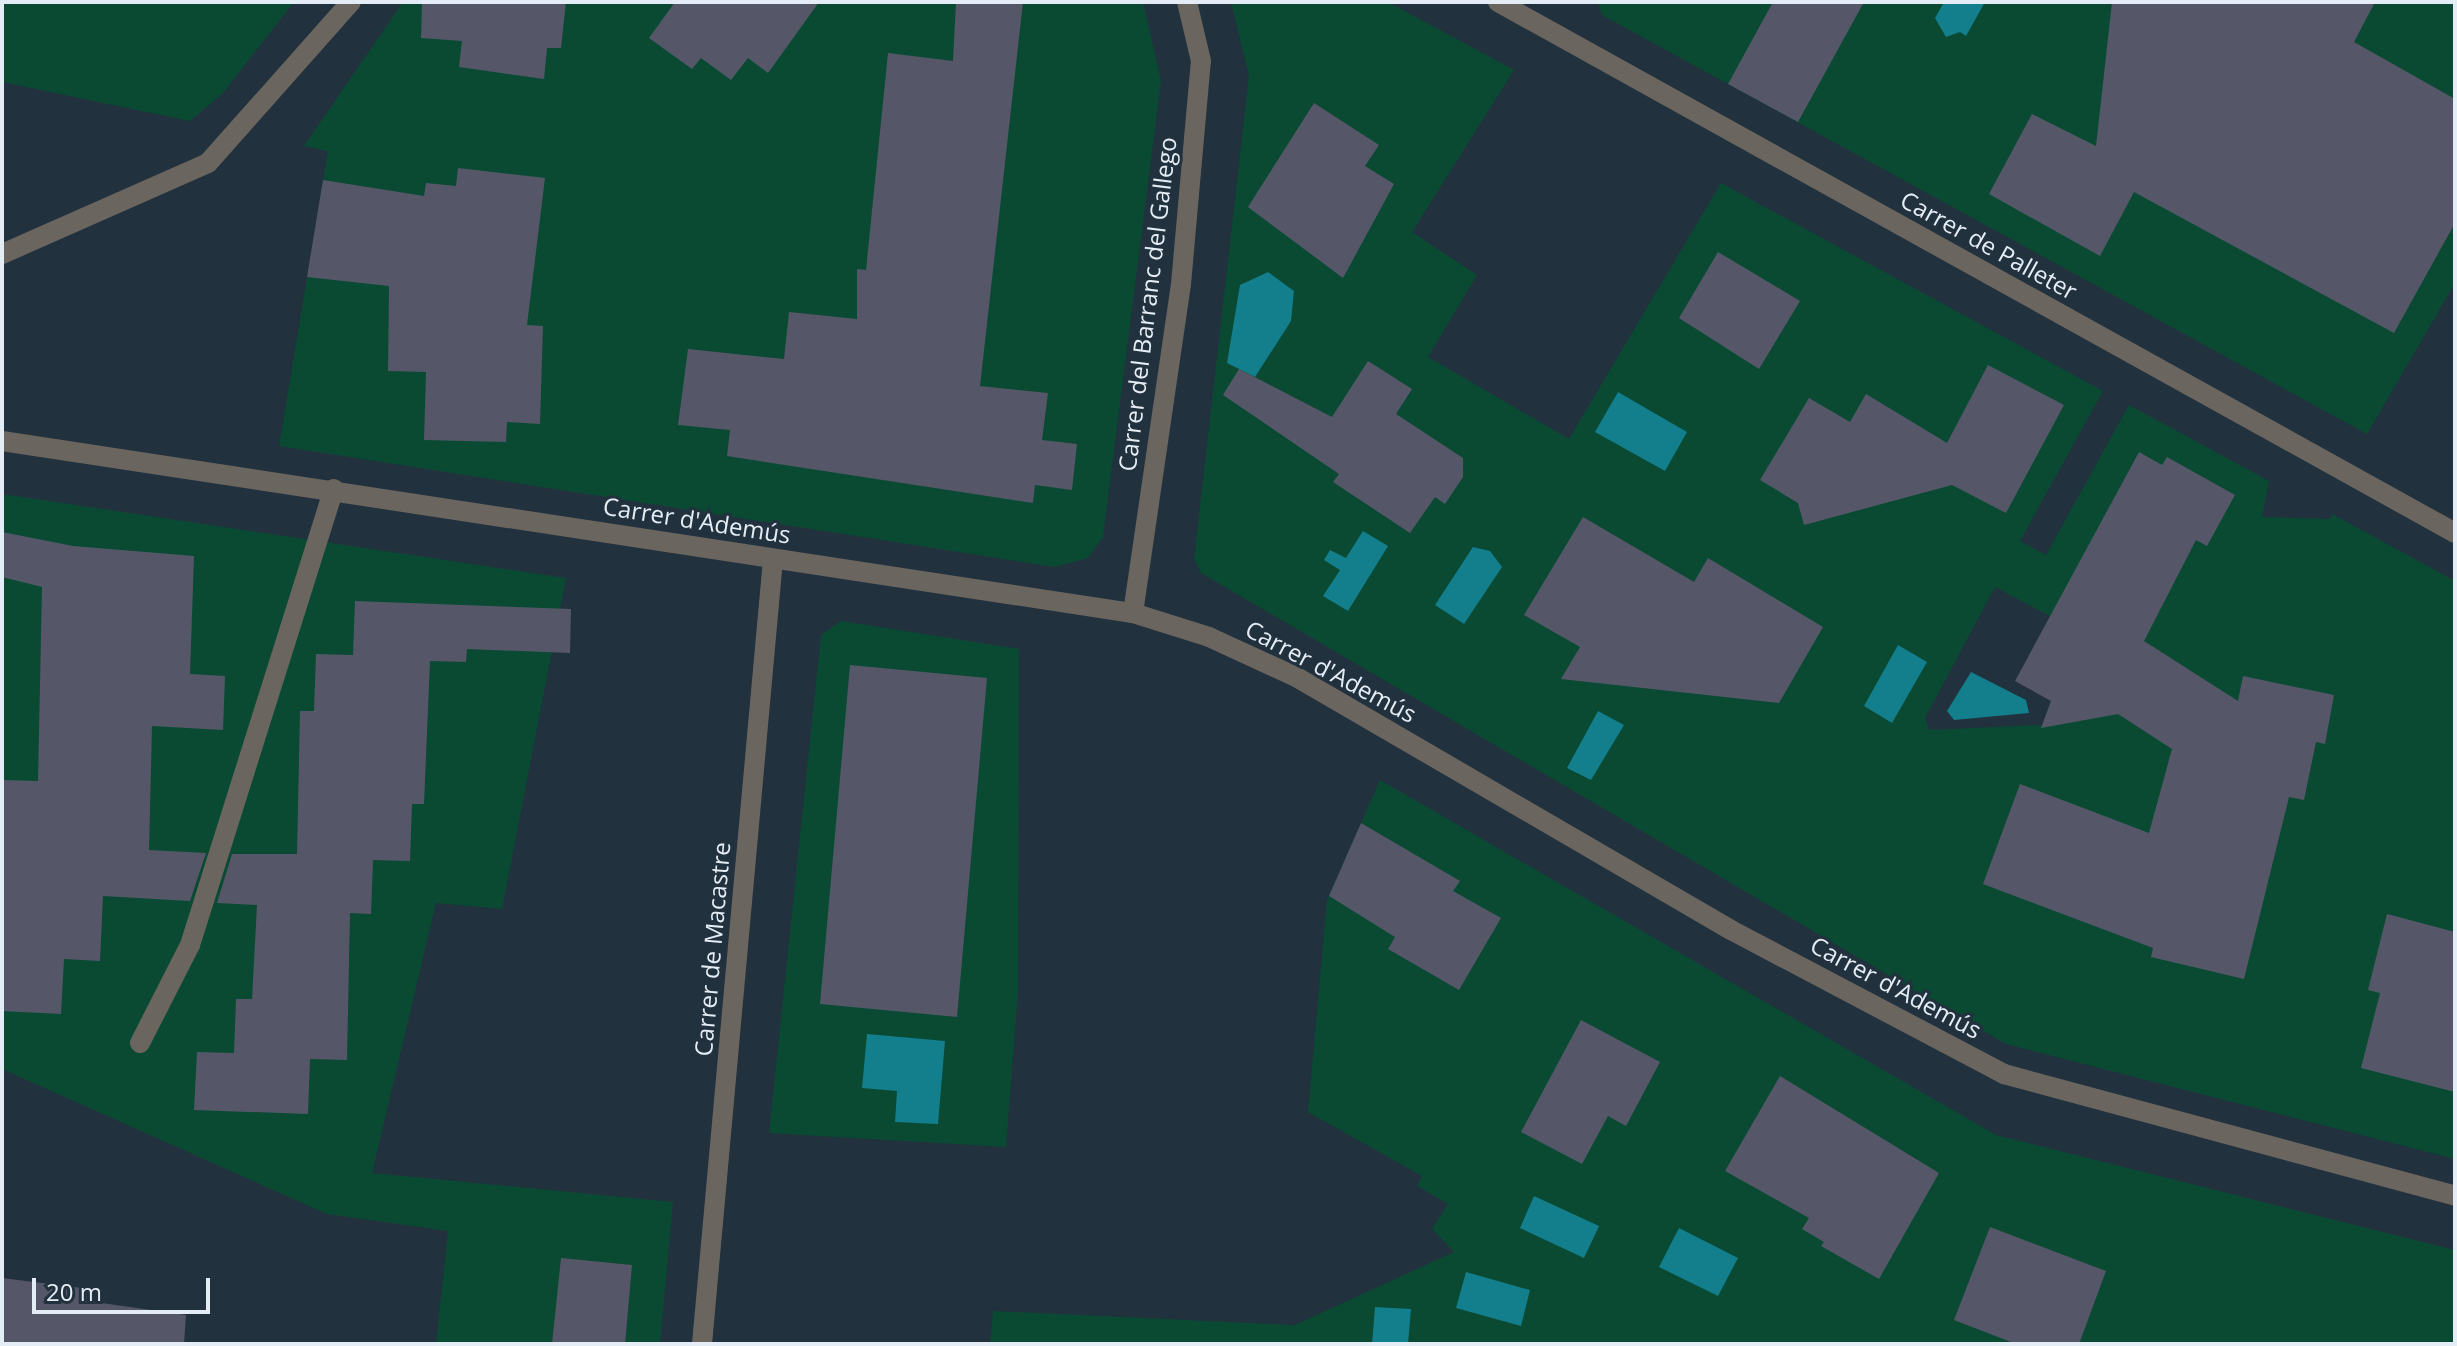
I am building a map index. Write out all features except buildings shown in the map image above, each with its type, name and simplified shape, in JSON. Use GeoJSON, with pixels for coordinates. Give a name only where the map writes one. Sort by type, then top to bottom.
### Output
{"type":"FeatureCollection","features":[{"type":"Feature","properties":{"kind":"street"},"geometry":{"type":"LineString","coordinates":[[2,254],[208,163],[351,2]]}},
{"type":"Feature","properties":{"kind":"street","name":"Carrer del Barranc del Gallego"},"geometry":{"type":"LineString","coordinates":[[1133,613],[1181,284],[1200,77],[1201,61],[1187,2]]}},
{"type":"Feature","properties":{"kind":"street","name":"Carrer de Palleter"},"geometry":{"type":"LineString","coordinates":[[1498,2],[2455,533]]}},
{"type":"Feature","properties":{"kind":"street","name":"Carrer d'Ademús"},"geometry":{"type":"LineString","coordinates":[[2,441],[334,489],[1133,613],[1209,637],[1298,678],[1731,930],[2004,1074],[2455,1196]]}},
{"type":"Feature","properties":{"kind":"street"},"geometry":{"type":"LineString","coordinates":[[140,1043],[190,945],[334,489]]}},
{"type":"Feature","properties":{"kind":"street","name":"Carrer de Macastre"},"geometry":{"type":"LineString","coordinates":[[702,1344],[773,559]]}},
{"type":"Feature","properties":{"kind":"green space"},"geometry":{"type":"Polygon","coordinates":[[[2,2],[294,2],[223,93],[190,121],[2,82],[2,2]]]}},
{"type":"Feature","properties":{"kind":"green space"},"geometry":{"type":"Polygon","coordinates":[[[403,2],[1143,2],[1161,81],[1103,537],[1088,558],[1055,567],[279,446],[328,151],[304,146],[403,2]]]}},
{"type":"Feature","properties":{"kind":"green space"},"geometry":{"type":"Polygon","coordinates":[[[1231,2],[1388,2],[1514,70],[1412,232],[1477,275],[1428,357],[1569,439],[1721,183],[2103,391],[2020,541],[2046,555],[2129,405],[2269,481],[2262,517],[2330,519],[2332,514],[2455,581],[2455,1159],[2006,1044],[1201,573],[1194,559],[1249,76],[1231,2]],[[1995,587],[1925,718],[1929,730],[2042,725],[2138,710],[2155,672],[1995,587]]]}},
{"type":"Feature","properties":{"kind":"green space"},"geometry":{"type":"Polygon","coordinates":[[[1598,2],[2455,2],[2455,283],[2367,434],[1602,15],[1598,2]]]}},
{"type":"Feature","properties":{"kind":"green space"},"geometry":{"type":"Polygon","coordinates":[[[2,494],[566,578],[502,909],[436,903],[372,1173],[673,1202],[660,1344],[436,1344],[448,1231],[327,1214],[2,1069],[2,494]]]}},
{"type":"Feature","properties":{"kind":"green space"},"geometry":{"type":"Polygon","coordinates":[[[841,621],[1019,649],[1018,992],[1006,1147],[769,1133],[821,635],[841,621]]]}},
{"type":"Feature","properties":{"kind":"green space"},"geometry":{"type":"Polygon","coordinates":[[[1380,780],[1996,1135],[2455,1250],[2455,1344],[990,1344],[993,1311],[1295,1325],[1454,1252],[1432,1229],[1448,1204],[1417,1186],[1422,1176],[1308,1112],[1327,900],[1380,780]]]}},
{"type":"Feature","properties":{"kind":"water"},"geometry":{"type":"Polygon","coordinates":[[[1944,2],[1985,2],[1966,36],[1960,32],[1946,37],[1935,18],[1944,2]]]}},
{"type":"Feature","properties":{"kind":"water"},"geometry":{"type":"Polygon","coordinates":[[[1268,272],[1294,291],[1291,321],[1255,377],[1227,363],[1240,285],[1268,272]]]}},
{"type":"Feature","properties":{"kind":"water"},"geometry":{"type":"Polygon","coordinates":[[[1618,392],[1687,432],[1665,471],[1595,432],[1618,392]]]}},
{"type":"Feature","properties":{"kind":"water"},"geometry":{"type":"Polygon","coordinates":[[[1363,531],[1388,546],[1348,611],[1323,596],[1340,570],[1324,560],[1330,550],[1346,558],[1363,531]]]}},
{"type":"Feature","properties":{"kind":"water"},"geometry":{"type":"Polygon","coordinates":[[[1473,547],[1490,551],[1502,567],[1464,624],[1435,605],[1473,547]]]}},
{"type":"Feature","properties":{"kind":"water"},"geometry":{"type":"Polygon","coordinates":[[[1898,645],[1927,662],[1892,723],[1864,706],[1898,645]]]}},
{"type":"Feature","properties":{"kind":"water"},"geometry":{"type":"Polygon","coordinates":[[[1971,672],[2026,700],[2029,713],[1954,720],[1947,711],[1971,672]]]}},
{"type":"Feature","properties":{"kind":"water"},"geometry":{"type":"Polygon","coordinates":[[[1598,711],[1624,725],[1591,780],[1567,768],[1598,711]]]}},
{"type":"Feature","properties":{"kind":"water"},"geometry":{"type":"Polygon","coordinates":[[[867,1034],[945,1041],[938,1124],[895,1122],[897,1091],[862,1088],[867,1034]]]}},
{"type":"Feature","properties":{"kind":"water"},"geometry":{"type":"Polygon","coordinates":[[[1534,1196],[1599,1226],[1584,1258],[1520,1228],[1534,1196]]]}},
{"type":"Feature","properties":{"kind":"water"},"geometry":{"type":"Polygon","coordinates":[[[1679,1228],[1738,1258],[1718,1296],[1659,1267],[1679,1228]]]}},
{"type":"Feature","properties":{"kind":"water"},"geometry":{"type":"Polygon","coordinates":[[[1466,1272],[1530,1290],[1521,1326],[1456,1308],[1466,1272]]]}},
{"type":"Feature","properties":{"kind":"water"},"geometry":{"type":"Polygon","coordinates":[[[1375,1307],[1411,1309],[1408,1344],[1372,1344],[1375,1307]]]}}]}
